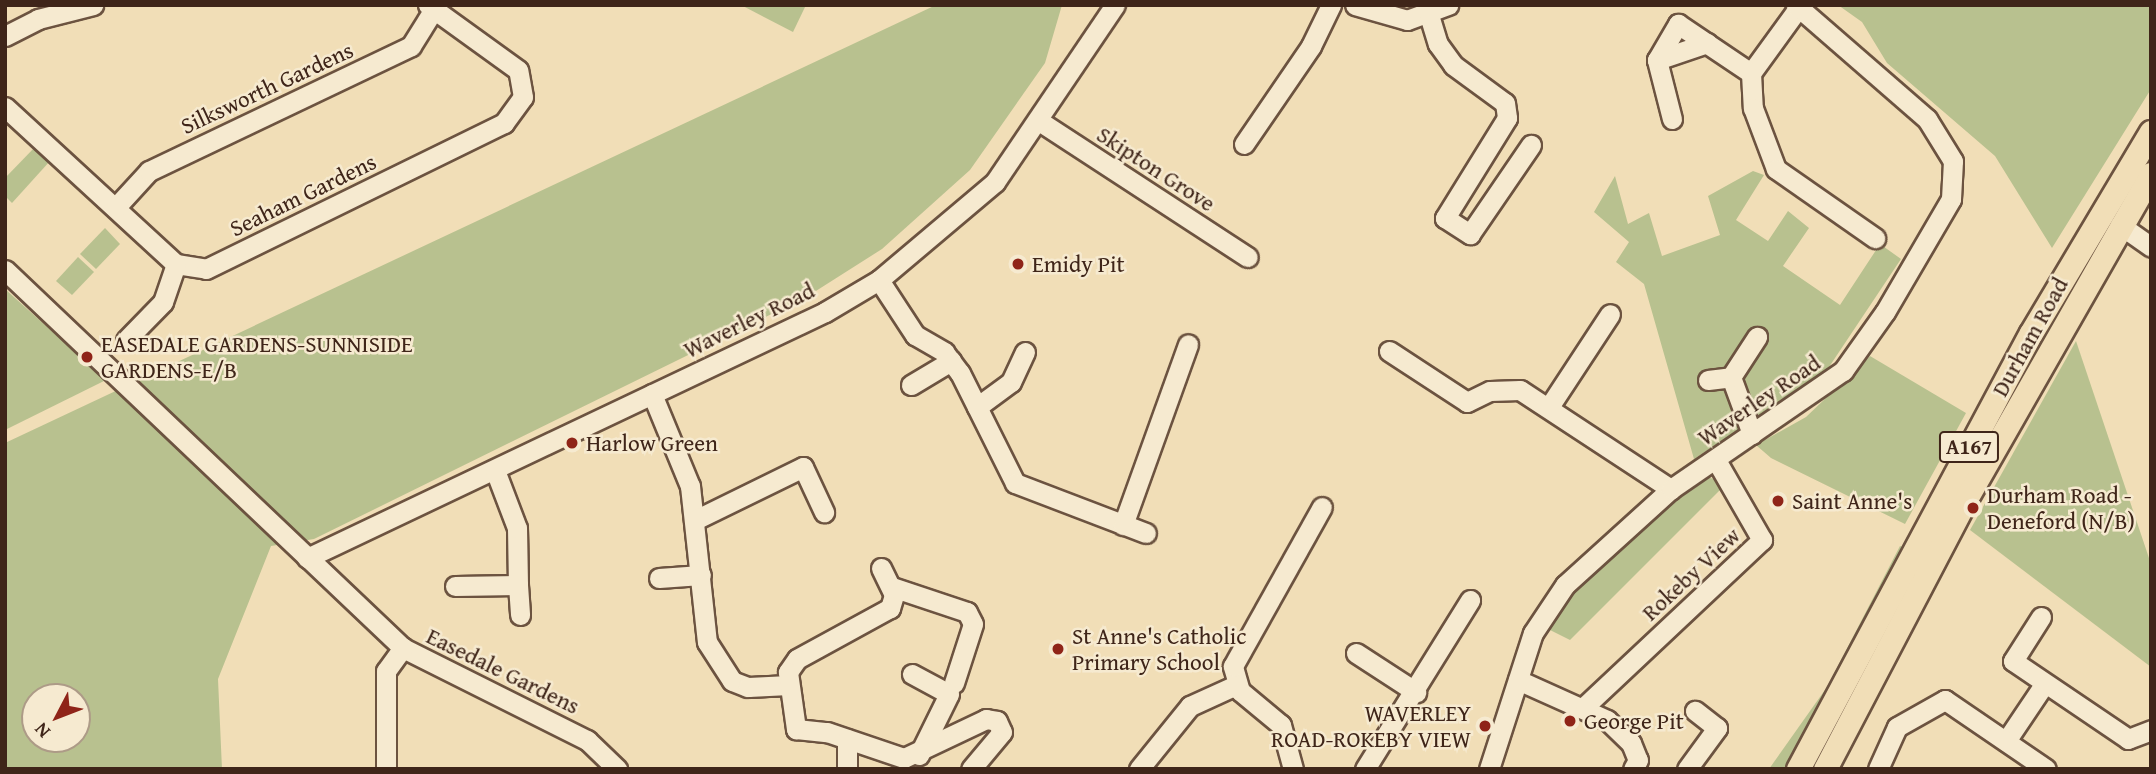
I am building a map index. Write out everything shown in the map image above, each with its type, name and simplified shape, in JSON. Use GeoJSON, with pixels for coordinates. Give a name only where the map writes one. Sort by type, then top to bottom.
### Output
{"type":"FeatureCollection","features":[{"type":"Feature","properties":{"kind":"main road","name":"Durham Road"},"geometry":{"type":"LineString","coordinates":[[1798,769],[2031,333],[2151,132]]}},
{"type":"Feature","properties":{"kind":"main road","name":"Durham Road"},"geometry":{"type":"LineString","coordinates":[[1825,769],[1967,496],[2151,174]]}},
{"type":"Feature","properties":{"kind":"main road"},"geometry":{"type":"LineString","coordinates":[[1839,769],[1869,686]]}},
{"type":"Feature","properties":{"kind":"street"},"geometry":{"type":"LineString","coordinates":[[5,36],[38,19],[93,5]]}},
{"type":"Feature","properties":{"kind":"street","name":"Waverley Road"},"geometry":{"type":"LineString","coordinates":[[307,558],[652,394],[879,280],[995,182],[1039,121],[1115,5]]}},
{"type":"Feature","properties":{"kind":"street"},"geometry":{"type":"LineString","coordinates":[[1244,144],[1311,46],[1331,5]]}},
{"type":"Feature","properties":{"kind":"street"},"geometry":{"type":"LineString","coordinates":[[1355,5],[1407,20],[1429,15],[1448,5]]}},
{"type":"Feature","properties":{"kind":"street"},"geometry":{"type":"LineString","coordinates":[[1797,6],[1751,73],[1753,108],[1776,169],[1875,238]]}},
{"type":"Feature","properties":{"kind":"street","name":"Waverley Road"},"geometry":{"type":"LineString","coordinates":[[1489,769],[1533,634],[1564,584],[1671,489],[1830,384],[1856,357],[1951,199],[1955,181],[1953,161],[1927,119],[1797,6]]}},
{"type":"Feature","properties":{"kind":"street","name":"Silksworth Gardens"},"geometry":{"type":"LineString","coordinates":[[116,207],[149,171],[411,46],[431,7]]}},
{"type":"Feature","properties":{"kind":"street","name":"Seaham Gardens"},"geometry":{"type":"LineString","coordinates":[[176,264],[205,269],[504,123],[523,97],[518,70],[431,7]]}},
{"type":"Feature","properties":{"kind":"street"},"geometry":{"type":"LineString","coordinates":[[1429,15],[1438,44],[1453,65],[1505,103],[1507,118],[1445,218],[1470,234],[1531,145]]}},
{"type":"Feature","properties":{"kind":"street"},"geometry":{"type":"LineString","coordinates":[[1672,119],[1657,60],[1678,24],[1751,73]]}},
{"type":"Feature","properties":{"kind":"street"},"geometry":{"type":"LineString","coordinates":[[1657,60],[1707,43]]}},
{"type":"Feature","properties":{"kind":"street"},"geometry":{"type":"LineString","coordinates":[[5,107],[176,264],[163,302],[126,341]]}},
{"type":"Feature","properties":{"kind":"street","name":"Skipton Grove"},"geometry":{"type":"LineString","coordinates":[[1039,121],[1248,257]]}},
{"type":"Feature","properties":{"kind":"street"},"geometry":{"type":"LineString","coordinates":[[2120,225],[2151,247]]}},
{"type":"Feature","properties":{"kind":"street","name":"Easedale Gardens"},"geometry":{"type":"LineString","coordinates":[[5,270],[403,648],[582,737],[617,769]]}},
{"type":"Feature","properties":{"kind":"street"},"geometry":{"type":"LineString","coordinates":[[879,280],[917,337],[951,361],[977,407],[1009,476],[1022,489],[1146,533]]}},
{"type":"Feature","properties":{"kind":"street"},"geometry":{"type":"LineString","coordinates":[[1549,407],[1610,314]]}},
{"type":"Feature","properties":{"kind":"street"},"geometry":{"type":"LineString","coordinates":[[1708,380],[1731,377],[1757,337]]}},
{"type":"Feature","properties":{"kind":"street"},"geometry":{"type":"LineString","coordinates":[[1123,525],[1188,344]]}},
{"type":"Feature","properties":{"kind":"street"},"geometry":{"type":"LineString","coordinates":[[1389,351],[1467,402],[1505,388],[1549,407],[1671,489]]}},
{"type":"Feature","properties":{"kind":"street"},"geometry":{"type":"LineString","coordinates":[[977,407],[1011,382],[1025,352]]}},
{"type":"Feature","properties":{"kind":"street"},"geometry":{"type":"LineString","coordinates":[[911,385],[951,361]]}},
{"type":"Feature","properties":{"kind":"street"},"geometry":{"type":"LineString","coordinates":[[1731,377],[1752,434]]}},
{"type":"Feature","properties":{"kind":"street"},"geometry":{"type":"LineString","coordinates":[[652,394],[697,519],[705,638],[722,671],[748,687],[789,685]]}},
{"type":"Feature","properties":{"kind":"street","name":"Rokeby View"},"geometry":{"type":"LineString","coordinates":[[1586,706],[1762,540],[1716,460]]}},
{"type":"Feature","properties":{"kind":"street"},"geometry":{"type":"LineString","coordinates":[[697,519],[803,467],[824,512]]}},
{"type":"Feature","properties":{"kind":"street"},"geometry":{"type":"LineString","coordinates":[[495,470],[517,528],[520,615]]}},
{"type":"Feature","properties":{"kind":"street"},"geometry":{"type":"LineString","coordinates":[[1293,769],[1281,725],[1236,685],[1233,666],[1239,650],[1322,507]]}},
{"type":"Feature","properties":{"kind":"street"},"geometry":{"type":"LineString","coordinates":[[881,568],[892,587],[890,608],[797,659],[788,672],[796,729],[847,739],[904,758],[918,756],[986,719],[997,721],[1002,732],[971,769]]}},
{"type":"Feature","properties":{"kind":"street"},"geometry":{"type":"LineString","coordinates":[[659,578],[701,575]]}},
{"type":"Feature","properties":{"kind":"street"},"geometry":{"type":"LineString","coordinates":[[455,586],[518,585]]}},
{"type":"Feature","properties":{"kind":"street"},"geometry":{"type":"LineString","coordinates":[[892,587],[967,612],[973,624],[954,683]]}},
{"type":"Feature","properties":{"kind":"street"},"geometry":{"type":"LineString","coordinates":[[1365,769],[1416,692],[1470,600]]}},
{"type":"Feature","properties":{"kind":"street"},"geometry":{"type":"LineString","coordinates":[[2041,617],[2013,661],[2043,686],[2128,739],[2151,730]]}},
{"type":"Feature","properties":{"kind":"street"},"geometry":{"type":"LineString","coordinates":[[386,769],[386,671],[403,648]]}},
{"type":"Feature","properties":{"kind":"street"},"geometry":{"type":"LineString","coordinates":[[1356,653],[1416,692]]}},
{"type":"Feature","properties":{"kind":"street"},"geometry":{"type":"LineString","coordinates":[[912,674],[949,694],[918,756]]}},
{"type":"Feature","properties":{"kind":"street"},"geometry":{"type":"LineString","coordinates":[[1518,680],[1586,706],[1631,743],[1639,766]]}},
{"type":"Feature","properties":{"kind":"street"},"geometry":{"type":"LineString","coordinates":[[1139,769],[1190,706],[1236,685]]}},
{"type":"Feature","properties":{"kind":"street"},"geometry":{"type":"LineString","coordinates":[[2006,741],[2043,686]]}},
{"type":"Feature","properties":{"kind":"street"},"geometry":{"type":"LineString","coordinates":[[1878,769],[1896,727],[1945,700],[2046,769]]}},
{"type":"Feature","properties":{"kind":"street"},"geometry":{"type":"LineString","coordinates":[[1686,769],[1717,728],[1695,711]]}},
{"type":"Feature","properties":{"kind":"street"},"geometry":{"type":"LineString","coordinates":[[847,739],[847,769]]}},
{"type":"Feature","properties":{"kind":"green space"},"geometry":{"type":"Polygon","coordinates":[[[741,5],[806,5],[793,32],[741,5]]]}},
{"type":"Feature","properties":{"kind":"green space"},"geometry":{"type":"Polygon","coordinates":[[[936,5],[1062,5],[1045,63],[970,170],[882,249],[808,296],[314,539],[271,546],[218,679],[222,769],[5,769],[5,443],[936,5]]]}},
{"type":"Feature","properties":{"kind":"green space"},"geometry":{"type":"Polygon","coordinates":[[[1838,5],[2151,5],[2151,89],[2052,248],[1995,156],[1887,63],[1862,22],[1838,5]]]}},
{"type":"Feature","properties":{"kind":"green space"},"geometry":{"type":"Polygon","coordinates":[[[35,147],[50,161],[12,203],[5,196],[5,178],[35,147]]]}},
{"type":"Feature","properties":{"kind":"green space"},"geometry":{"type":"Polygon","coordinates":[[[1753,171],[1764,175],[1736,220],[1768,241],[1788,211],[1809,228],[1783,266],[1840,305],[1880,244],[1901,259],[1825,373],[1694,459],[1644,284],[1616,262],[1629,242],[1594,212],[1615,176],[1628,224],[1649,213],[1662,256],[1720,235],[1708,196],[1753,171]]]}},
{"type":"Feature","properties":{"kind":"green space"},"geometry":{"type":"Polygon","coordinates":[[[105,228],[120,244],[96,269],[80,254],[105,228]]]}},
{"type":"Feature","properties":{"kind":"green space"},"geometry":{"type":"Polygon","coordinates":[[[78,257],[94,272],[72,295],[56,281],[78,257]]]}},
{"type":"Feature","properties":{"kind":"green space"},"geometry":{"type":"Polygon","coordinates":[[[5,289],[106,380],[5,430],[5,289]]]}},
{"type":"Feature","properties":{"kind":"green space"},"geometry":{"type":"Polygon","coordinates":[[[2076,341],[2151,564],[2151,667],[1970,530],[2076,341]]]}},
{"type":"Feature","properties":{"kind":"green space"},"geometry":{"type":"Polygon","coordinates":[[[1870,356],[1966,413],[1905,524],[1771,458],[1756,445],[1806,417],[1870,356]]]}},
{"type":"Feature","properties":{"kind":"green space"},"geometry":{"type":"Polygon","coordinates":[[[1704,477],[1716,479],[1720,490],[1570,640],[1548,629],[1557,607],[1614,550],[1704,477]]]}},
{"type":"Feature","properties":{"kind":"green space"},"geometry":{"type":"Polygon","coordinates":[[[1900,546],[1905,548],[1787,769],[1769,769],[1827,687],[1900,546]]]}},
{"type":"Feature","properties":{"kind":"place","name":"Emidy Pit"},"geometry":{"type":"Point","coordinates":[1018,264]}},
{"type":"Feature","properties":{"kind":"place","name":"EASEDALE GARDENS-SUNNISIDE GARDENS-E/B"},"geometry":{"type":"Point","coordinates":[87,357]}},
{"type":"Feature","properties":{"kind":"place","name":"Harlow Green"},"geometry":{"type":"Point","coordinates":[572,443]}},
{"type":"Feature","properties":{"kind":"place","name":"Saint Anne's"},"geometry":{"type":"Point","coordinates":[1778,501]}},
{"type":"Feature","properties":{"kind":"place","name":"Durham Road - Deneford (N/B)"},"geometry":{"type":"Point","coordinates":[1973,508]}},
{"type":"Feature","properties":{"kind":"place","name":"St Anne's Catholic Primary School"},"geometry":{"type":"Point","coordinates":[1058,649]}},
{"type":"Feature","properties":{"kind":"place","name":"George Pit"},"geometry":{"type":"Point","coordinates":[1570,721]}},
{"type":"Feature","properties":{"kind":"place","name":"WAVERLEY ROAD-ROKEBY VIEW"},"geometry":{"type":"Point","coordinates":[1485,726]}}]}
